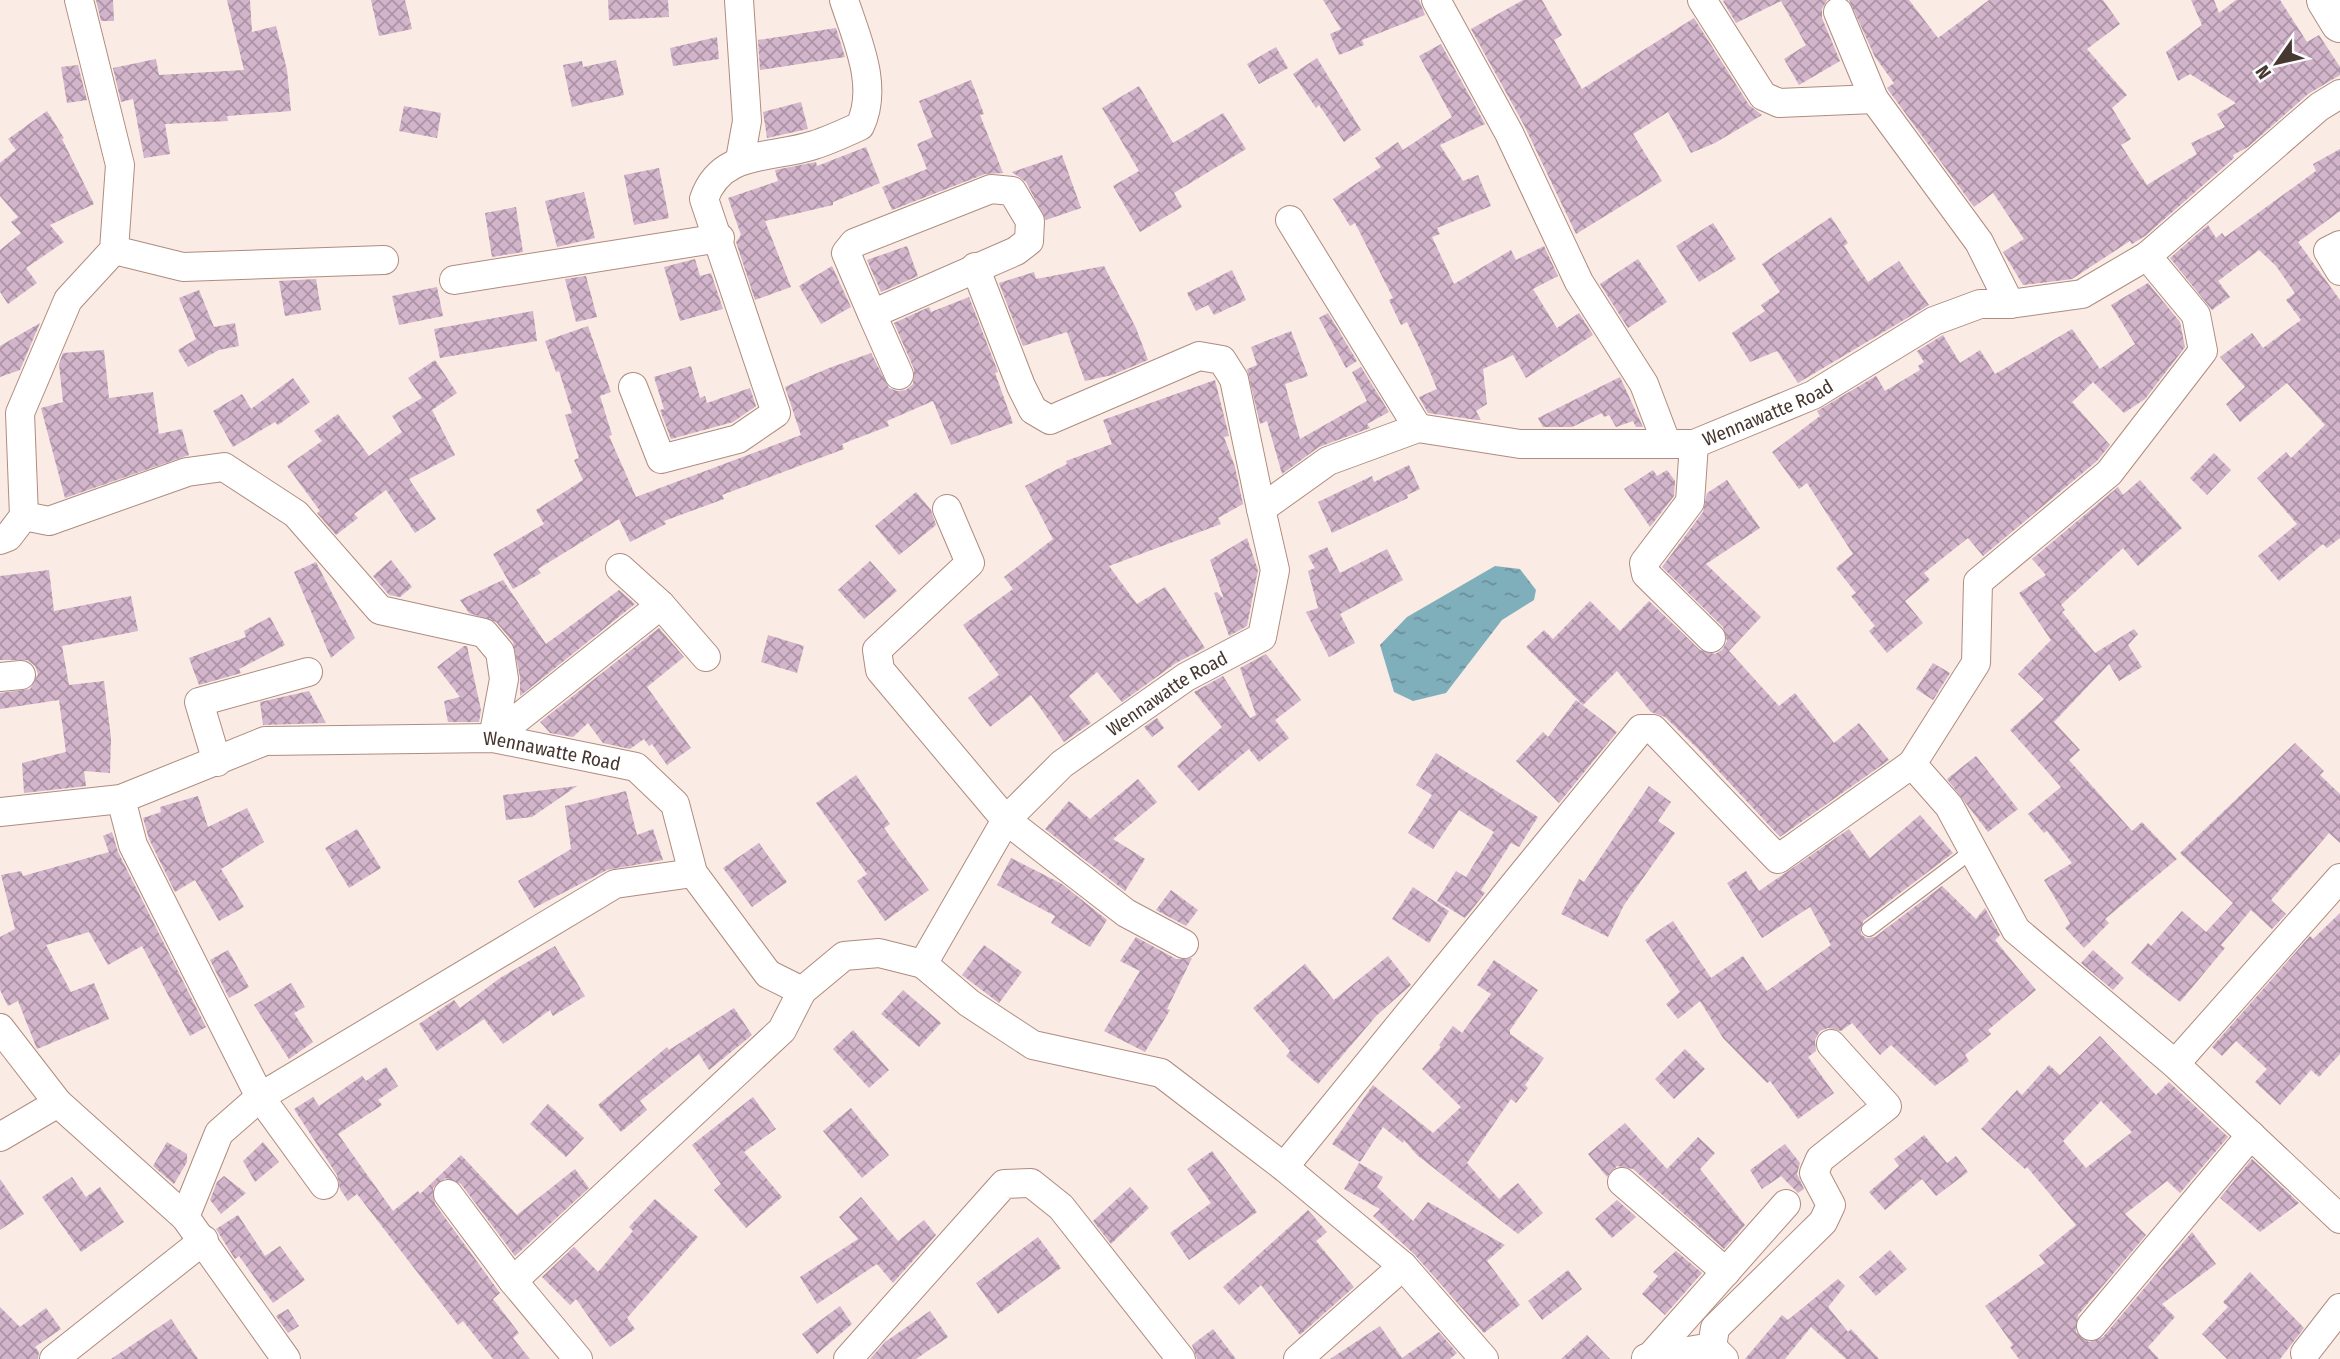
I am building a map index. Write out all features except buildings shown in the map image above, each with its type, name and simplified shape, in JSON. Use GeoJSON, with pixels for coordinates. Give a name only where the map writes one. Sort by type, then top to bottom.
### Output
{"type":"FeatureCollection","features":[{"type":"Feature","properties":{"kind":"main road"},"geometry":{"type":"LineString","coordinates":[[2326,0],[2340,23]]}},
{"type":"Feature","properties":{"kind":"street"},"geometry":{"type":"LineString","coordinates":[[0,540],[8,537],[24,516],[20,413],[68,300],[114,250],[120,165],[79,0]]}},
{"type":"Feature","properties":{"kind":"street"},"geometry":{"type":"LineString","coordinates":[[738,0],[747,121],[740,160]]}},
{"type":"Feature","properties":{"kind":"street"},"geometry":{"type":"LineString","coordinates":[[633,387],[661,459],[738,439],[776,413],[720,238],[704,199],[710,181],[740,160],[813,146],[860,126],[868,109],[868,87],[844,0]]}},
{"type":"Feature","properties":{"kind":"street"},"geometry":{"type":"LineString","coordinates":[[1436,0],[1509,133],[1579,282],[1644,384],[1666,443]]}},
{"type":"Feature","properties":{"kind":"street"},"geometry":{"type":"LineString","coordinates":[[1702,0],[1763,96],[1779,103],[1874,99]]}},
{"type":"Feature","properties":{"kind":"street"},"geometry":{"type":"LineString","coordinates":[[1838,12],[1874,99],[1979,242],[2010,304]]}},
{"type":"Feature","properties":{"kind":"street","name":"Wennawatte Road"},"geometry":{"type":"LineString","coordinates":[[923,964],[1006,820],[1062,764],[1186,677],[1262,637],[1275,570],[1261,509],[1328,461],[1418,428],[1520,444],[1694,444],[1813,395],[1934,321],[1980,304],[2010,304],[2082,293],[2147,256],[2319,107],[2340,94]]}},
{"type":"Feature","properties":{"kind":"street"},"geometry":{"type":"LineString","coordinates":[[872,314],[1016,251],[1029,241],[1030,221],[1012,191],[991,189],[854,243],[846,253],[872,314],[899,375]]}},
{"type":"Feature","properties":{"kind":"street"},"geometry":{"type":"LineString","coordinates":[[1290,220],[1418,428]]}},
{"type":"Feature","properties":{"kind":"street"},"geometry":{"type":"LineString","coordinates":[[454,280],[720,238]]}},
{"type":"Feature","properties":{"kind":"street"},"geometry":{"type":"LineString","coordinates":[[2340,245],[2328,251],[2340,271]]}},
{"type":"Feature","properties":{"kind":"street"},"geometry":{"type":"LineString","coordinates":[[114,250],[183,267],[384,260]]}},
{"type":"Feature","properties":{"kind":"street"},"geometry":{"type":"LineString","coordinates":[[1284,1167],[1641,729],[1653,729],[1778,859],[1912,764],[1976,663],[1978,582],[2109,473],[2203,351],[2196,314],[2147,256]]}},
{"type":"Feature","properties":{"kind":"street"},"geometry":{"type":"LineString","coordinates":[[975,267],[1021,386],[1033,410],[1050,420],[1199,356],[1223,360],[1234,379],[1261,509]]}},
{"type":"Feature","properties":{"kind":"street"},"geometry":{"type":"LineString","coordinates":[[1694,444],[1690,502],[1644,563],[1646,574],[1711,638]]}},
{"type":"Feature","properties":{"kind":"street"},"geometry":{"type":"LineString","coordinates":[[24,516],[49,521],[187,472],[224,467],[296,514],[380,610],[484,633],[500,652],[504,680],[493,738]]}},
{"type":"Feature","properties":{"kind":"street"},"geometry":{"type":"LineString","coordinates":[[947,509],[970,563],[877,650],[880,670],[1006,820],[1126,913],[1184,944]]}},
{"type":"Feature","properties":{"kind":"street"},"geometry":{"type":"LineString","coordinates":[[620,568],[661,605],[706,657]]}},
{"type":"Feature","properties":{"kind":"street"},"geometry":{"type":"LineString","coordinates":[[493,738],[661,605]]}},
{"type":"Feature","properties":{"kind":"street"},"geometry":{"type":"LineString","coordinates":[[217,762],[199,702],[309,672]]}},
{"type":"Feature","properties":{"kind":"street","name":"Wennawatte Road"},"geometry":{"type":"LineString","coordinates":[[0,811],[121,799],[265,741],[493,738],[636,767],[675,804],[693,873],[768,974],[802,991]]}},
{"type":"Feature","properties":{"kind":"street"},"geometry":{"type":"LineString","coordinates":[[1912,764],[1948,806],[2016,930],[2175,1064],[2340,1219]]}},
{"type":"Feature","properties":{"kind":"street"},"geometry":{"type":"LineString","coordinates":[[121,799],[133,845],[260,1097],[324,1185]]}},
{"type":"Feature","properties":{"kind":"street"},"geometry":{"type":"LineString","coordinates":[[185,1217],[219,1133],[260,1097],[615,884],[693,873]]}},
{"type":"Feature","properties":{"kind":"street"},"geometry":{"type":"LineString","coordinates":[[2175,1064],[2340,878]]}},
{"type":"Feature","properties":{"kind":"street"},"geometry":{"type":"LineString","coordinates":[[513,1280],[782,1030],[802,991],[844,957],[879,953],[923,964],[969,1003],[1033,1045],[1161,1073],[1284,1167],[1403,1266],[1484,1359]]}},
{"type":"Feature","properties":{"kind":"street"},"geometry":{"type":"LineString","coordinates":[[0,1028],[58,1103],[185,1217],[204,1240],[286,1359]]}},
{"type":"Feature","properties":{"kind":"street"},"geometry":{"type":"LineString","coordinates":[[1648,1358],[1718,1353],[1715,1328],[1824,1222],[1831,1205],[1814,1173],[1820,1159],[1887,1106],[1830,1044]]}},
{"type":"Feature","properties":{"kind":"street"},"geometry":{"type":"LineString","coordinates":[[0,1137],[58,1103]]}},
{"type":"Feature","properties":{"kind":"street"},"geometry":{"type":"LineString","coordinates":[[2091,1326],[2251,1135]]}},
{"type":"Feature","properties":{"kind":"street"},"geometry":{"type":"LineString","coordinates":[[1622,1182],[1726,1272]]}},
{"type":"Feature","properties":{"kind":"street"},"geometry":{"type":"LineString","coordinates":[[848,1359],[1004,1184],[1031,1183],[1061,1207],[1181,1359]]}},
{"type":"Feature","properties":{"kind":"street"},"geometry":{"type":"LineString","coordinates":[[448,1194],[513,1280],[578,1359]]}},
{"type":"Feature","properties":{"kind":"street"},"geometry":{"type":"LineString","coordinates":[[1648,1358],[1786,1204]]}},
{"type":"Feature","properties":{"kind":"street"},"geometry":{"type":"LineString","coordinates":[[54,1359],[204,1240]]}},
{"type":"Feature","properties":{"kind":"street"},"geometry":{"type":"LineString","coordinates":[[1298,1359],[1403,1266]]}},
{"type":"Feature","properties":{"kind":"street"},"geometry":{"type":"LineString","coordinates":[[2305,1353],[2340,1308]]}},
{"type":"Feature","properties":{"kind":"lane"},"geometry":{"type":"LineString","coordinates":[[1869,929],[1972,851]]}},
{"type":"Feature","properties":{"kind":"water"},"geometry":{"type":"Polygon","coordinates":[[[1495,566],[1520,569],[1536,590],[1534,600],[1502,620],[1446,693],[1413,701],[1394,692],[1380,645],[1407,617],[1495,566]]]}}]}
